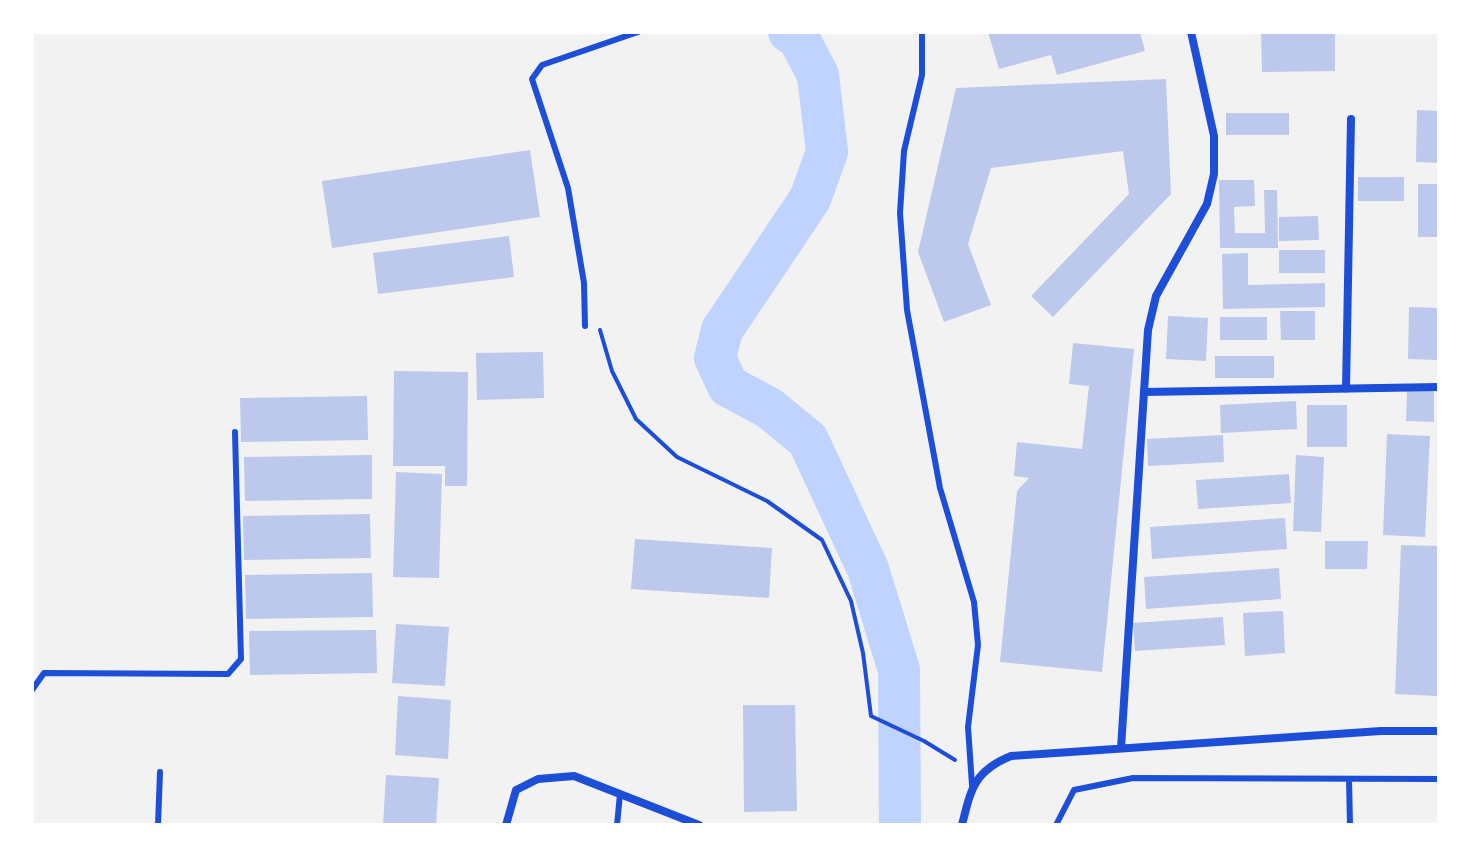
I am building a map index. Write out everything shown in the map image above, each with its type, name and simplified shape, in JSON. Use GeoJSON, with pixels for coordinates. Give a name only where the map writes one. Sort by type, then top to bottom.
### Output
{"type":"FeatureCollection","features":[{"type":"Feature","properties":{"kind":"street"},"geometry":{"type":"LineString","coordinates":[[1121,748],[1148,330],[1156,296],[1207,204],[1214,174],[1214,136],[1191,32]]}},
{"type":"Feature","properties":{"kind":"street"},"geometry":{"type":"LineString","coordinates":[[1346,389],[1351,119]]}},
{"type":"Feature","properties":{"kind":"street"},"geometry":{"type":"LineString","coordinates":[[1144,392],[1439,387]]}},
{"type":"Feature","properties":{"kind":"street"},"geometry":{"type":"LineString","coordinates":[[962,825],[972,785],[991,764],[1011,756],[1366,732],[1439,731]]}},
{"type":"Feature","properties":{"kind":"street"},"geometry":{"type":"LineString","coordinates":[[506,825],[516,790],[538,779],[574,776],[699,825]]}},
{"type":"Feature","properties":{"kind":"lane"},"geometry":{"type":"LineString","coordinates":[[585,326],[584,283],[568,188],[532,79],[542,65],[638,32]]}},
{"type":"Feature","properties":{"kind":"lane"},"geometry":{"type":"LineString","coordinates":[[922,32],[922,75],[904,151],[900,213],[907,310],[940,488],[974,602],[978,645],[968,727],[972,785]]}},
{"type":"Feature","properties":{"kind":"lane"},"geometry":{"type":"LineString","coordinates":[[32,690],[44,673],[228,674],[241,659],[235,432]]}},
{"type":"Feature","properties":{"kind":"lane"},"geometry":{"type":"LineString","coordinates":[[158,825],[160,772]]}},
{"type":"Feature","properties":{"kind":"lane"},"geometry":{"type":"LineString","coordinates":[[1056,825],[1074,790],[1133,778],[1439,779]]}},
{"type":"Feature","properties":{"kind":"lane"},"geometry":{"type":"LineString","coordinates":[[1349,779],[1350,825]]}},
{"type":"Feature","properties":{"kind":"lane"},"geometry":{"type":"LineString","coordinates":[[617,825],[620,794]]}},
{"type":"Feature","properties":{"kind":"path"},"geometry":{"type":"LineString","coordinates":[[598,322],[612,371],[636,419],[677,457],[767,501],[822,540],[851,601],[863,653],[871,716],[924,741],[971,770]]}},
{"type":"Feature","properties":{"kind":"building"},"geometry":{"type":"Polygon","coordinates":[[[988,32],[1140,32],[1145,51],[1057,75],[1051,55],[999,69],[988,32]]]}},
{"type":"Feature","properties":{"kind":"building"},"geometry":{"type":"Polygon","coordinates":[[[1261,32],[1335,32],[1335,71],[1262,72],[1261,32]]]}},
{"type":"Feature","properties":{"kind":"building"},"geometry":{"type":"Polygon","coordinates":[[[1166,79],[1171,194],[1053,317],[1031,296],[1129,194],[1123,151],[991,168],[968,244],[991,305],[944,322],[918,252],[956,88],[1166,79]]]}},
{"type":"Feature","properties":{"kind":"building"},"geometry":{"type":"Polygon","coordinates":[[[1417,110],[1439,111],[1439,163],[1416,162],[1417,110]]]}},
{"type":"Feature","properties":{"kind":"building"},"geometry":{"type":"Polygon","coordinates":[[[1226,113],[1289,113],[1289,135],[1226,135],[1226,113]]]}},
{"type":"Feature","properties":{"kind":"building"},"geometry":{"type":"Polygon","coordinates":[[[530,150],[540,217],[332,248],[322,181],[530,150]]]}},
{"type":"Feature","properties":{"kind":"building"},"geometry":{"type":"Polygon","coordinates":[[[1358,177],[1404,177],[1404,201],[1358,201],[1358,177]]]}},
{"type":"Feature","properties":{"kind":"building"},"geometry":{"type":"Polygon","coordinates":[[[1219,180],[1254,180],[1255,206],[1234,207],[1235,233],[1265,233],[1264,190],[1277,190],[1278,248],[1220,248],[1219,180]]]}},
{"type":"Feature","properties":{"kind":"building"},"geometry":{"type":"Polygon","coordinates":[[[1418,184],[1439,184],[1439,237],[1418,237],[1418,184]]]}},
{"type":"Feature","properties":{"kind":"building"},"geometry":{"type":"Polygon","coordinates":[[[1318,216],[1319,240],[1279,241],[1279,217],[1318,216]]]}},
{"type":"Feature","properties":{"kind":"building"},"geometry":{"type":"Polygon","coordinates":[[[509,236],[514,277],[378,294],[373,253],[509,236]]]}},
{"type":"Feature","properties":{"kind":"building"},"geometry":{"type":"Polygon","coordinates":[[[1279,250],[1325,250],[1325,273],[1279,273],[1279,250]]]}},
{"type":"Feature","properties":{"kind":"building"},"geometry":{"type":"Polygon","coordinates":[[[1248,253],[1248,285],[1325,283],[1325,307],[1223,309],[1222,254],[1248,253]]]}},
{"type":"Feature","properties":{"kind":"building"},"geometry":{"type":"Polygon","coordinates":[[[1409,307],[1439,308],[1439,360],[1408,359],[1409,307]]]}},
{"type":"Feature","properties":{"kind":"building"},"geometry":{"type":"Polygon","coordinates":[[[1280,311],[1315,311],[1315,340],[1281,340],[1280,311]]]}},
{"type":"Feature","properties":{"kind":"building"},"geometry":{"type":"Polygon","coordinates":[[[1168,316],[1208,318],[1206,361],[1166,359],[1168,316]]]}},
{"type":"Feature","properties":{"kind":"building"},"geometry":{"type":"Polygon","coordinates":[[[1220,317],[1267,317],[1267,340],[1220,340],[1220,317]]]}},
{"type":"Feature","properties":{"kind":"building"},"geometry":{"type":"Polygon","coordinates":[[[1073,343],[1134,349],[1102,672],[1000,662],[1017,491],[1029,478],[1014,476],[1017,442],[1082,449],[1089,386],[1069,384],[1073,343]]]}},
{"type":"Feature","properties":{"kind":"building"},"geometry":{"type":"Polygon","coordinates":[[[543,352],[544,398],[477,400],[476,353],[543,352]]]}},
{"type":"Feature","properties":{"kind":"building"},"geometry":{"type":"Polygon","coordinates":[[[1215,356],[1274,356],[1274,378],[1215,378],[1215,356]]]}},
{"type":"Feature","properties":{"kind":"building"},"geometry":{"type":"Polygon","coordinates":[[[394,371],[468,372],[467,486],[445,486],[445,466],[393,466],[394,371]]]}},
{"type":"Feature","properties":{"kind":"building"},"geometry":{"type":"Polygon","coordinates":[[[1407,390],[1434,391],[1434,422],[1406,421],[1407,390]]]}},
{"type":"Feature","properties":{"kind":"building"},"geometry":{"type":"Polygon","coordinates":[[[367,396],[368,440],[241,442],[240,398],[367,396]]]}},
{"type":"Feature","properties":{"kind":"building"},"geometry":{"type":"Polygon","coordinates":[[[1296,401],[1297,429],[1221,433],[1220,405],[1296,401]]]}},
{"type":"Feature","properties":{"kind":"building"},"geometry":{"type":"Polygon","coordinates":[[[1307,405],[1347,405],[1347,447],[1307,447],[1307,405]]]}},
{"type":"Feature","properties":{"kind":"building"},"geometry":{"type":"Polygon","coordinates":[[[1387,434],[1430,436],[1425,537],[1383,535],[1387,434]]]}},
{"type":"Feature","properties":{"kind":"building"},"geometry":{"type":"Polygon","coordinates":[[[1223,435],[1224,462],[1148,466],[1147,439],[1223,435]]]}},
{"type":"Feature","properties":{"kind":"building"},"geometry":{"type":"Polygon","coordinates":[[[372,455],[372,499],[245,501],[244,457],[372,455]]]}},
{"type":"Feature","properties":{"kind":"building"},"geometry":{"type":"Polygon","coordinates":[[[1296,455],[1324,457],[1321,532],[1293,531],[1296,455]]]}},
{"type":"Feature","properties":{"kind":"building"},"geometry":{"type":"Polygon","coordinates":[[[396,472],[442,474],[439,578],[393,577],[396,472]]]}},
{"type":"Feature","properties":{"kind":"building"},"geometry":{"type":"Polygon","coordinates":[[[1289,474],[1291,503],[1198,509],[1196,480],[1289,474]]]}},
{"type":"Feature","properties":{"kind":"building"},"geometry":{"type":"Polygon","coordinates":[[[370,514],[371,558],[244,560],[243,516],[370,514]]]}},
{"type":"Feature","properties":{"kind":"building"},"geometry":{"type":"Polygon","coordinates":[[[1285,518],[1287,549],[1152,559],[1150,527],[1285,518]]]}},
{"type":"Feature","properties":{"kind":"building"},"geometry":{"type":"Polygon","coordinates":[[[635,539],[772,548],[769,598],[631,589],[635,539]]]}},
{"type":"Feature","properties":{"kind":"building"},"geometry":{"type":"Polygon","coordinates":[[[1325,541],[1368,541],[1367,569],[1325,569],[1325,541]]]}},
{"type":"Feature","properties":{"kind":"building"},"geometry":{"type":"Polygon","coordinates":[[[1401,545],[1439,546],[1437,696],[1395,694],[1401,545]]]}},
{"type":"Feature","properties":{"kind":"building"},"geometry":{"type":"Polygon","coordinates":[[[1279,568],[1281,599],[1146,609],[1144,577],[1279,568]]]}},
{"type":"Feature","properties":{"kind":"building"},"geometry":{"type":"Polygon","coordinates":[[[372,573],[373,617],[246,619],[245,575],[372,573]]]}},
{"type":"Feature","properties":{"kind":"building"},"geometry":{"type":"Polygon","coordinates":[[[1283,611],[1285,653],[1245,656],[1243,613],[1283,611]]]}},
{"type":"Feature","properties":{"kind":"building"},"geometry":{"type":"Polygon","coordinates":[[[1223,617],[1225,645],[1135,651],[1133,623],[1223,617]]]}},
{"type":"Feature","properties":{"kind":"building"},"geometry":{"type":"Polygon","coordinates":[[[396,624],[449,627],[445,686],[392,683],[396,624]]]}},
{"type":"Feature","properties":{"kind":"building"},"geometry":{"type":"Polygon","coordinates":[[[376,630],[377,673],[250,675],[249,631],[376,630]]]}},
{"type":"Feature","properties":{"kind":"building"},"geometry":{"type":"Polygon","coordinates":[[[398,696],[451,700],[448,759],[395,755],[398,696]]]}},
{"type":"Feature","properties":{"kind":"building"},"geometry":{"type":"Polygon","coordinates":[[[743,705],[795,705],[797,811],[744,812],[743,705]]]}},
{"type":"Feature","properties":{"kind":"building"},"geometry":{"type":"Polygon","coordinates":[[[386,775],[439,778],[436,825],[383,825],[386,775]]]}},
{"type":"Feature","properties":{"kind":"waterway"},"geometry":{"type":"LineString","coordinates":[[789,32],[798,37],[818,75],[827,152],[810,199],[722,330],[715,358],[728,386],[769,408],[808,440],[868,569],[899,670],[900,825]]}}]}
